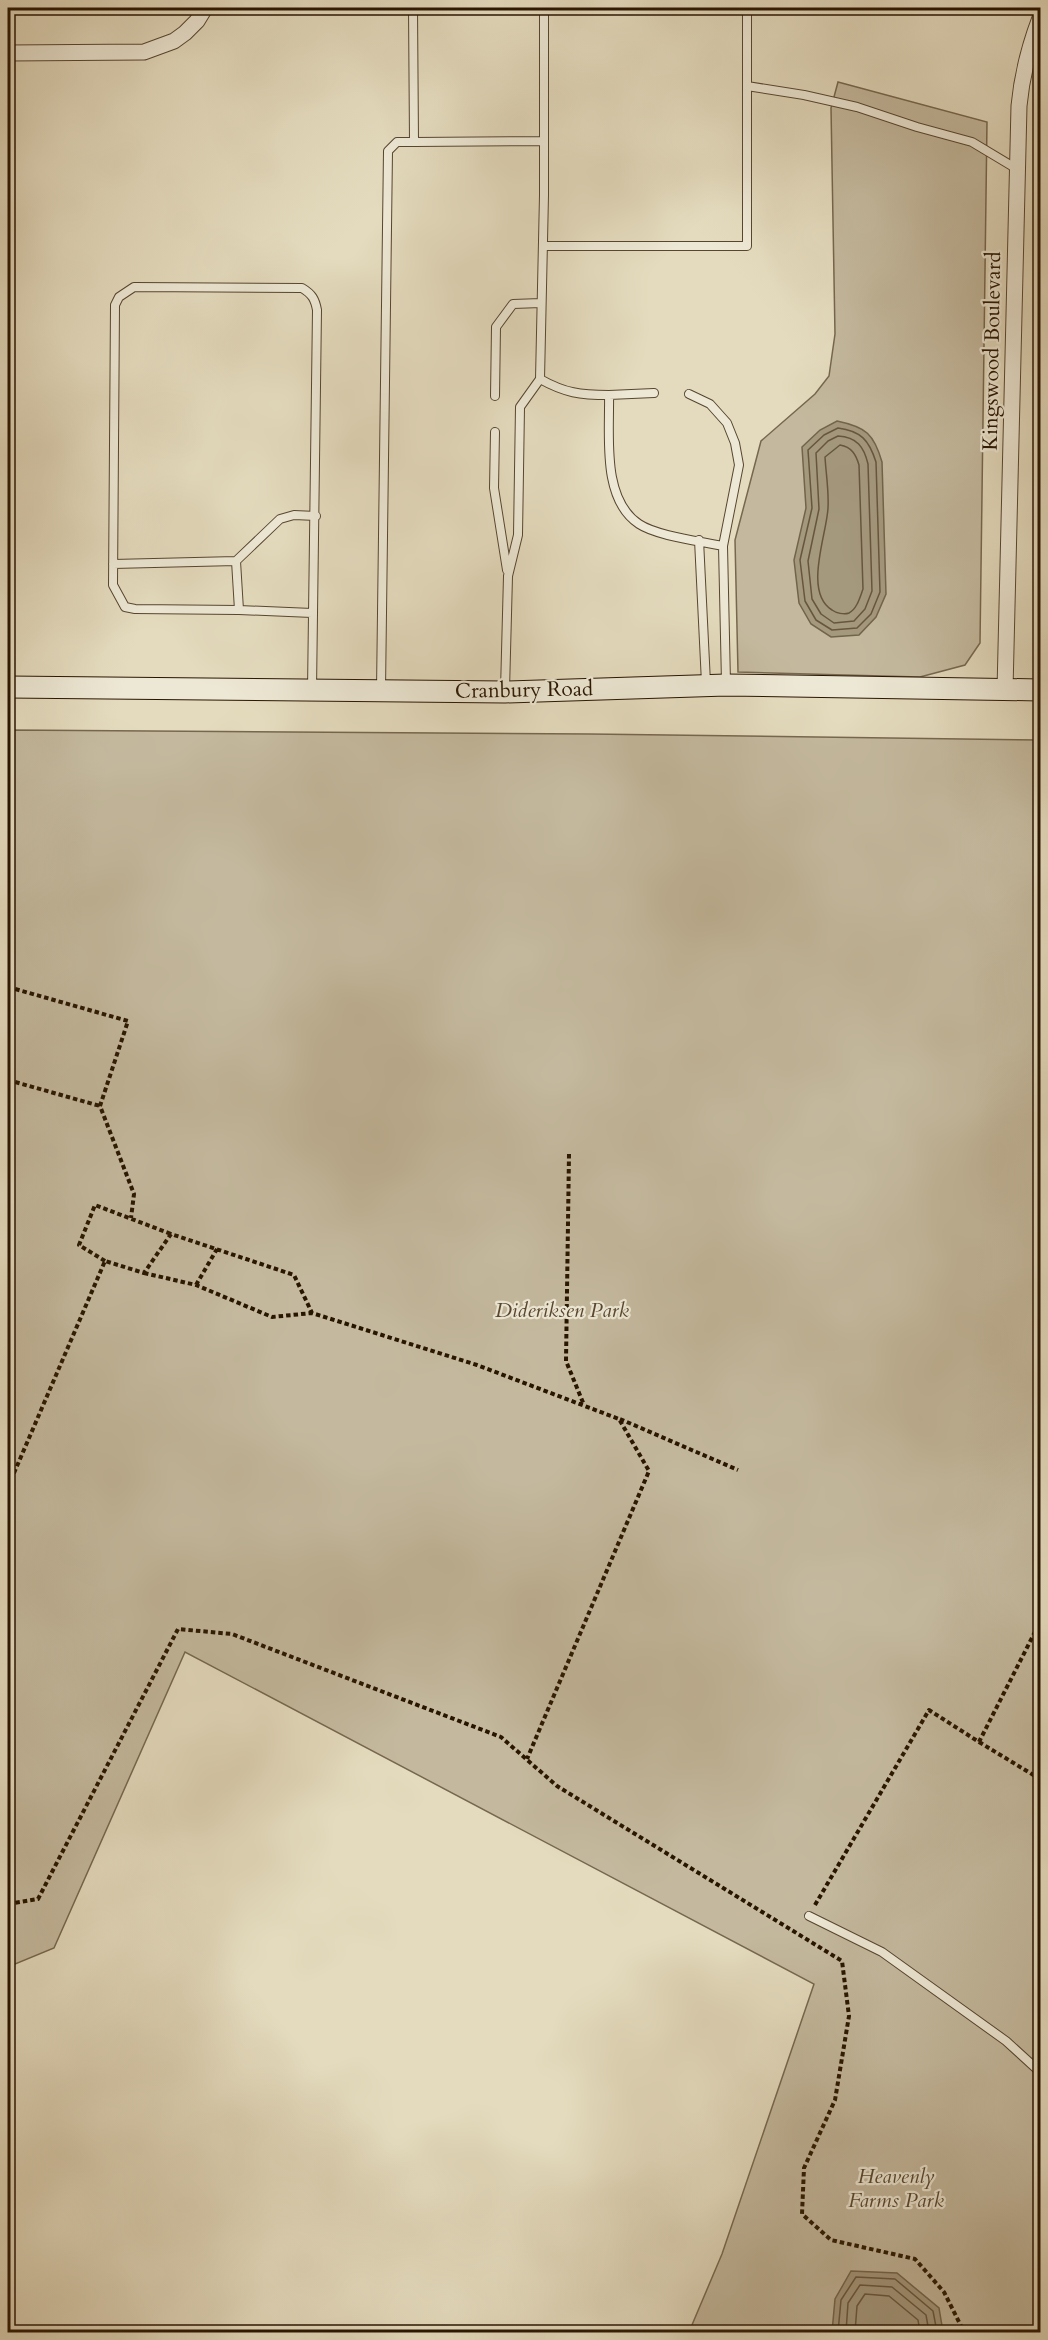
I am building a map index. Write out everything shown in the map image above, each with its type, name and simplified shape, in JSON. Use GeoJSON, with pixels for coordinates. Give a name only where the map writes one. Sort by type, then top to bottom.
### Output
{"type":"FeatureCollection","features":[{"type":"Feature","properties":{"kind":"main road","name":"Cranbury Road"},"geometry":{"type":"LineString","coordinates":[[8,687],[312,692],[505,692],[716,685],[1041,690]]}},
{"type":"Feature","properties":{"kind":"street"},"geometry":{"type":"LineString","coordinates":[[8,53],[144,52],[180,37],[197,21],[205,8]]}},
{"type":"Feature","properties":{"kind":"street","name":"Kingswood Boulevard"},"geometry":{"type":"LineString","coordinates":[[1005,690],[1021,77],[1028,49],[1041,18]]}},
{"type":"Feature","properties":{"kind":"lane"},"geometry":{"type":"LineString","coordinates":[[413,8],[414,142]]}},
{"type":"Feature","properties":{"kind":"lane"},"geometry":{"type":"LineString","coordinates":[[508,576],[518,535],[520,407],[540,379],[544,8]]}},
{"type":"Feature","properties":{"kind":"lane"},"geometry":{"type":"LineString","coordinates":[[543,246],[747,246],[747,8]]}},
{"type":"Feature","properties":{"kind":"lane"},"geometry":{"type":"LineString","coordinates":[[747,86],[804,95],[857,107],[972,142],[1017,169]]}},
{"type":"Feature","properties":{"kind":"lane"},"geometry":{"type":"LineString","coordinates":[[381,692],[388,151],[397,142],[544,141]]}},
{"type":"Feature","properties":{"kind":"lane"},"geometry":{"type":"LineString","coordinates":[[312,613],[238,609],[135,609],[125,607],[117,597],[113,585],[115,305],[125,292],[134,287],[302,288],[310,292],[315,300],[317,310],[316,516],[312,692]]}},
{"type":"Feature","properties":{"kind":"lane"},"geometry":{"type":"LineString","coordinates":[[495,396],[496,327],[513,304],[542,303]]}},
{"type":"Feature","properties":{"kind":"lane"},"geometry":{"type":"LineString","coordinates":[[540,379],[560,390],[582,395],[654,393]]}},
{"type":"Feature","properties":{"kind":"lane"},"geometry":{"type":"LineString","coordinates":[[689,394],[710,404],[727,423],[735,443],[739,465],[723,546],[716,685]]}},
{"type":"Feature","properties":{"kind":"lane"},"geometry":{"type":"LineString","coordinates":[[609,395],[612,483],[620,505],[639,524],[668,534],[723,546]]}},
{"type":"Feature","properties":{"kind":"lane"},"geometry":{"type":"LineString","coordinates":[[495,432],[494,488],[508,576],[505,692]]}},
{"type":"Feature","properties":{"kind":"lane"},"geometry":{"type":"LineString","coordinates":[[113,564],[236,561],[280,519],[294,515],[316,516]]}},
{"type":"Feature","properties":{"kind":"lane"},"geometry":{"type":"LineString","coordinates":[[699,540],[716,685]]}},
{"type":"Feature","properties":{"kind":"lane"},"geometry":{"type":"LineString","coordinates":[[236,561],[238,609]]}},
{"type":"Feature","properties":{"kind":"lane"},"geometry":{"type":"LineString","coordinates":[[809,1916],[882,1952],[1006,2041],[1041,2072]]}},
{"type":"Feature","properties":{"kind":"path"},"geometry":{"type":"LineString","coordinates":[[8,987],[128,1021],[100,1106],[134,1194],[131,1218]]}},
{"type":"Feature","properties":{"kind":"path"},"geometry":{"type":"LineString","coordinates":[[8,1080],[100,1106]]}},
{"type":"Feature","properties":{"kind":"path"},"geometry":{"type":"LineString","coordinates":[[569,1154],[566,1361],[584,1406]]}},
{"type":"Feature","properties":{"kind":"path"},"geometry":{"type":"LineString","coordinates":[[312,1313],[294,1275],[171,1234],[95,1205],[79,1245],[105,1261],[196,1285],[272,1317],[312,1313],[477,1365],[619,1419],[738,1470]]}},
{"type":"Feature","properties":{"kind":"path"},"geometry":{"type":"LineString","coordinates":[[144,1273],[171,1234]]}},
{"type":"Feature","properties":{"kind":"path"},"geometry":{"type":"LineString","coordinates":[[196,1285],[218,1249]]}},
{"type":"Feature","properties":{"kind":"path"},"geometry":{"type":"LineString","coordinates":[[8,1487],[105,1261]]}},
{"type":"Feature","properties":{"kind":"path"},"geometry":{"type":"LineString","coordinates":[[527,1759],[649,1471],[619,1419]]}},
{"type":"Feature","properties":{"kind":"path"},"geometry":{"type":"LineString","coordinates":[[979,1742],[1041,1622]]}},
{"type":"Feature","properties":{"kind":"path"},"geometry":{"type":"LineString","coordinates":[[8,1904],[38,1899],[178,1629],[232,1634],[501,1737],[557,1786],[842,1961],[849,2016],[835,2100],[804,2168],[802,2214],[831,2240],[915,2259],[944,2292],[964,2332]]}},
{"type":"Feature","properties":{"kind":"path"},"geometry":{"type":"LineString","coordinates":[[798,1934],[929,1710],[1041,1779]]}},
{"type":"Feature","properties":{"kind":"green space"},"geometry":{"type":"Polygon","coordinates":[[[838,82],[987,122],[980,643],[965,665],[920,677],[738,672],[735,540],[761,441],[815,394],[829,376],[835,334],[831,108],[838,82]]]}},
{"type":"Feature","properties":{"kind":"green space","name":"Dideriksen Park"},"geometry":{"type":"Polygon","coordinates":[[[8,730],[1040,740],[1040,2332],[689,2332],[722,2254],[814,1984],[185,1652],[54,1948],[8,1967],[8,730]]]}},
{"type":"Feature","properties":{"kind":"water"},"geometry":{"type":"Polygon","coordinates":[[[837,421],[855,426],[867,433],[876,445],[882,462],[886,594],[876,617],[859,635],[831,637],[811,624],[799,603],[794,560],[806,508],[802,447],[820,430],[837,421]]]}},
{"type":"Feature","properties":{"kind":"water"},"geometry":{"type":"Polygon","coordinates":[[[851,2271],[897,2273],[939,2308],[943,2332],[832,2332],[835,2299],[851,2271]]]}},
{"type":"Feature","properties":{"kind":"park label","name":"Heavenly Farms Park"},"geometry":{"type":"Point","coordinates":[896,2188]}}]}
